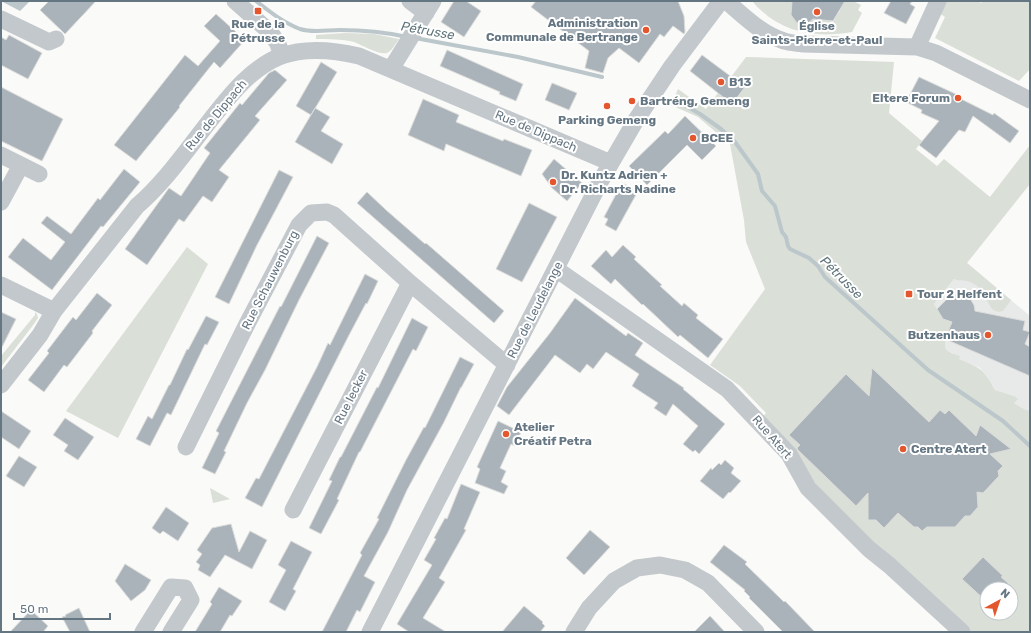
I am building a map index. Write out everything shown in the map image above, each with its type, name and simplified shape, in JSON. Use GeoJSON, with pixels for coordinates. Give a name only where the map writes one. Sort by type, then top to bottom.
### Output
{"type":"FeatureCollection","features":[{"type":"Feature","properties":{"kind":"street"},"geometry":{"type":"LineString","coordinates":[[235,1],[271,33],[278,44],[282,56]]}},
{"type":"Feature","properties":{"kind":"street"},"geometry":{"type":"LineString","coordinates":[[392,69],[425,13],[410,1]]}},
{"type":"Feature","properties":{"kind":"street","name":"Rue de Leudelange"},"geometry":{"type":"LineString","coordinates":[[370,632],[600,182],[636,120],[672,66],[721,1]]}},
{"type":"Feature","properties":{"kind":"street"},"geometry":{"type":"LineString","coordinates":[[726,1],[769,35],[784,41],[802,44],[917,47],[936,53],[1030,100]]}},
{"type":"Feature","properties":{"kind":"street"},"geometry":{"type":"LineString","coordinates":[[917,47],[938,1]]}},
{"type":"Feature","properties":{"kind":"street"},"geometry":{"type":"LineString","coordinates":[[1,19],[49,42],[56,39]]}},
{"type":"Feature","properties":{"kind":"street","name":"Rue de Dippach"},"geometry":{"type":"LineString","coordinates":[[1,385],[40,336],[54,311],[137,206],[154,191],[240,84],[260,67],[282,56],[309,50],[338,51],[359,56],[611,163]]}},
{"type":"Feature","properties":{"kind":"street"},"geometry":{"type":"LineString","coordinates":[[1,155],[39,174]]}},
{"type":"Feature","properties":{"kind":"street"},"geometry":{"type":"LineString","coordinates":[[1,202],[20,165]]}},
{"type":"Feature","properties":{"kind":"street","name":"Rue Schauwenburg"},"geometry":{"type":"LineString","coordinates":[[186,447],[298,225],[311,213],[327,212],[334,215],[410,283],[507,365]]}},
{"type":"Feature","properties":{"kind":"street","name":"Rue Atert"},"geometry":{"type":"LineString","coordinates":[[556,270],[727,389],[789,454],[808,488],[869,549],[889,565],[962,632]]}},
{"type":"Feature","properties":{"kind":"street","name":"Rue Iecker"},"geometry":{"type":"LineString","coordinates":[[293,510],[410,283]]}},
{"type":"Feature","properties":{"kind":"street"},"geometry":{"type":"LineString","coordinates":[[1,284],[54,311]]}},
{"type":"Feature","properties":{"kind":"street"},"geometry":{"type":"LineString","coordinates":[[574,632],[589,608],[614,581],[637,568],[660,565],[685,570],[708,583],[756,632]]}},
{"type":"Feature","properties":{"kind":"street"},"geometry":{"type":"LineString","coordinates":[[143,632],[171,587],[185,588],[191,600],[172,632]]}},
{"type":"Feature","properties":{"kind":"shaded area"},"geometry":{"type":"Polygon","coordinates":[[[1,1],[30,1],[20,11],[1,1]]]}},
{"type":"Feature","properties":{"kind":"shaded area"},"geometry":{"type":"Polygon","coordinates":[[[752,1],[789,1],[796,5],[794,19],[795,20],[796,18],[801,23],[810,22],[810,19],[817,18],[817,20],[819,18],[831,21],[833,24],[838,13],[840,12],[840,5],[842,6],[845,1],[853,1],[861,5],[858,10],[862,13],[852,32],[838,34],[810,33],[797,31],[773,20],[762,12],[752,1]]]}},
{"type":"Feature","properties":{"kind":"shaded area"},"geometry":{"type":"Polygon","coordinates":[[[945,1],[978,1],[981,3],[983,1],[1030,1],[1030,69],[1019,81],[935,38],[945,17],[939,13],[945,1]]]}},
{"type":"Feature","properties":{"kind":"shaded area"},"geometry":{"type":"Polygon","coordinates":[[[345,33],[374,34],[399,39],[391,50],[384,53],[375,51],[354,42],[335,39],[316,39],[316,35],[345,33]]]}},
{"type":"Feature","properties":{"kind":"shaded area"},"geometry":{"type":"Polygon","coordinates":[[[746,57],[894,62],[889,113],[922,141],[916,149],[937,166],[944,159],[990,197],[1030,145],[1030,184],[967,263],[1011,300],[1003,311],[998,312],[992,309],[983,292],[977,286],[967,281],[954,279],[934,304],[943,319],[952,322],[945,341],[945,348],[951,353],[960,356],[959,359],[981,370],[988,377],[995,390],[1014,396],[1018,399],[1014,403],[1030,411],[1030,632],[962,632],[889,565],[759,421],[766,413],[740,386],[710,365],[765,289],[746,242],[744,220],[730,144],[698,117],[671,105],[678,89],[706,109],[718,93],[732,104],[731,77],[746,57]]]}},
{"type":"Feature","properties":{"kind":"shaded area"},"geometry":{"type":"Polygon","coordinates":[[[187,247],[208,264],[118,438],[66,411],[187,247]]]}},
{"type":"Feature","properties":{"kind":"shaded area"},"geometry":{"type":"Polygon","coordinates":[[[967,263],[1030,316],[1030,411],[1014,403],[1014,396],[995,390],[987,376],[980,368],[958,359],[960,356],[948,351],[945,347],[943,319],[934,304],[967,263]]]}},
{"type":"Feature","properties":{"kind":"shaded area"},"geometry":{"type":"Polygon","coordinates":[[[35,312],[38,318],[1,367],[1,356],[35,315],[35,312]]]}},
{"type":"Feature","properties":{"kind":"shaded area"},"geometry":{"type":"Polygon","coordinates":[[[210,488],[230,499],[213,503],[210,488]]]}},
{"type":"Feature","properties":{"kind":"building"},"geometry":{"type":"Polygon","coordinates":[[[49,1],[96,1],[65,34],[40,10],[49,1]]]}},
{"type":"Feature","properties":{"kind":"building"},"geometry":{"type":"Polygon","coordinates":[[[454,1],[466,1],[481,11],[464,37],[441,22],[454,1]]]}},
{"type":"Feature","properties":{"kind":"building"},"geometry":{"type":"Polygon","coordinates":[[[536,1],[678,1],[684,16],[685,32],[684,34],[673,26],[664,37],[660,34],[639,63],[619,48],[608,58],[603,73],[585,68],[589,51],[531,7],[536,1]]]}},
{"type":"Feature","properties":{"kind":"building","name":"Église Saints-Pierre-et-Paul"},"geometry":{"type":"Polygon","coordinates":[[[792,1],[845,1],[833,21],[813,19],[807,24],[797,23],[791,15],[792,1]]]}},
{"type":"Feature","properties":{"kind":"building"},"geometry":{"type":"Polygon","coordinates":[[[891,1],[912,1],[910,4],[915,7],[906,24],[884,13],[891,1]]]}},
{"type":"Feature","properties":{"kind":"building"},"geometry":{"type":"Polygon","coordinates":[[[216,14],[245,40],[220,68],[214,62],[136,161],[114,145],[185,55],[198,66],[220,41],[204,26],[216,14]]]}},
{"type":"Feature","properties":{"kind":"building"},"geometry":{"type":"Polygon","coordinates":[[[9,35],[42,53],[28,79],[1,65],[1,37],[6,40],[9,35]]]}},
{"type":"Feature","properties":{"kind":"building"},"geometry":{"type":"Polygon","coordinates":[[[447,50],[523,84],[516,101],[499,94],[500,92],[440,66],[447,50]]]}},
{"type":"Feature","properties":{"kind":"building","name":"B13"},"geometry":{"type":"Polygon","coordinates":[[[702,55],[745,87],[732,104],[690,71],[702,55]]]}},
{"type":"Feature","properties":{"kind":"building"},"geometry":{"type":"Polygon","coordinates":[[[321,62],[337,72],[311,115],[296,106],[321,62]]]}},
{"type":"Feature","properties":{"kind":"building"},"geometry":{"type":"Polygon","coordinates":[[[275,70],[287,80],[255,116],[260,120],[219,170],[229,177],[212,202],[203,196],[184,222],[179,219],[147,265],[125,249],[169,188],[181,196],[210,153],[204,148],[240,103],[242,105],[269,73],[275,70]]]}},
{"type":"Feature","properties":{"kind":"building"},"geometry":{"type":"Polygon","coordinates":[[[919,77],[962,97],[961,99],[993,115],[994,113],[1019,131],[1010,143],[973,116],[965,132],[959,130],[936,158],[919,145],[939,121],[921,113],[922,110],[906,102],[919,77]]]}},
{"type":"Feature","properties":{"kind":"building"},"geometry":{"type":"Polygon","coordinates":[[[552,83],[577,93],[569,110],[545,100],[552,83]]]}},
{"type":"Feature","properties":{"kind":"building"},"geometry":{"type":"Polygon","coordinates":[[[1,87],[63,119],[42,161],[1,141],[1,87]]]}},
{"type":"Feature","properties":{"kind":"building"},"geometry":{"type":"Polygon","coordinates":[[[423,99],[459,115],[456,122],[503,141],[504,139],[532,150],[521,176],[446,144],[444,151],[408,135],[423,99]]]}},
{"type":"Feature","properties":{"kind":"building"},"geometry":{"type":"Polygon","coordinates":[[[315,108],[330,117],[321,131],[343,144],[332,164],[295,142],[315,108]]]}},
{"type":"Feature","properties":{"kind":"building"},"geometry":{"type":"Polygon","coordinates":[[[685,116],[716,146],[702,160],[687,145],[647,185],[629,166],[665,131],[668,134],[685,116]]]}},
{"type":"Feature","properties":{"kind":"building"},"geometry":{"type":"Polygon","coordinates":[[[554,159],[582,183],[567,201],[552,188],[542,174],[554,159]]]}},
{"type":"Feature","properties":{"kind":"building"},"geometry":{"type":"Polygon","coordinates":[[[124,169],[140,182],[103,227],[101,226],[52,290],[8,257],[23,238],[51,260],[65,242],[41,223],[47,216],[71,234],[98,198],[100,200],[124,169]]]}},
{"type":"Feature","properties":{"kind":"building"},"geometry":{"type":"Polygon","coordinates":[[[279,170],[293,177],[257,245],[229,304],[215,297],[279,170]]]}},
{"type":"Feature","properties":{"kind":"building"},"geometry":{"type":"Polygon","coordinates":[[[622,183],[638,191],[616,231],[605,225],[608,219],[604,217],[622,183]]]}},
{"type":"Feature","properties":{"kind":"building"},"geometry":{"type":"Polygon","coordinates":[[[367,192],[425,244],[426,243],[504,311],[494,323],[357,203],[367,192]]]}},
{"type":"Feature","properties":{"kind":"building"},"geometry":{"type":"Polygon","coordinates":[[[529,203],[557,217],[522,282],[496,269],[529,203]]]}},
{"type":"Feature","properties":{"kind":"building"},"geometry":{"type":"Polygon","coordinates":[[[317,236],[329,243],[247,403],[224,451],[226,452],[215,474],[202,468],[219,433],[216,431],[317,236]]]}},
{"type":"Feature","properties":{"kind":"building"},"geometry":{"type":"Polygon","coordinates":[[[623,245],[636,257],[634,259],[662,285],[660,286],[682,306],[684,303],[698,315],[696,318],[723,339],[708,358],[680,335],[678,337],[615,279],[611,284],[591,266],[606,250],[612,257],[623,245]]]}},
{"type":"Feature","properties":{"kind":"building"},"geometry":{"type":"Polygon","coordinates":[[[365,274],[378,281],[262,507],[245,498],[256,478],[259,479],[328,343],[330,345],[365,274]]]}},
{"type":"Feature","properties":{"kind":"building"},"geometry":{"type":"Polygon","coordinates":[[[97,293],[112,305],[67,367],[64,365],[44,392],[28,380],[49,353],[47,351],[73,317],[76,320],[97,293]]]}},
{"type":"Feature","properties":{"kind":"building","name":"Butzenhaus"},"geometry":{"type":"Polygon","coordinates":[[[960,294],[971,300],[975,311],[1025,321],[1023,330],[1030,332],[1025,344],[1030,347],[1030,376],[945,339],[952,322],[943,319],[937,309],[948,298],[960,294]]]}},
{"type":"Feature","properties":{"kind":"building"},"geometry":{"type":"Polygon","coordinates":[[[575,298],[626,336],[628,333],[643,343],[635,355],[684,388],[683,389],[725,424],[699,454],[695,450],[693,452],[683,444],[698,426],[673,404],[666,416],[654,408],[658,403],[632,386],[639,374],[606,352],[593,369],[587,364],[580,373],[555,355],[509,415],[497,406],[507,387],[550,333],[575,298]]]}},
{"type":"Feature","properties":{"kind":"building"},"geometry":{"type":"Polygon","coordinates":[[[1,312],[16,319],[1,349],[1,312]]]}},
{"type":"Feature","properties":{"kind":"building"},"geometry":{"type":"Polygon","coordinates":[[[206,316],[219,322],[207,345],[205,344],[171,415],[167,413],[150,446],[136,439],[148,416],[152,419],[187,349],[188,350],[206,316]]]}},
{"type":"Feature","properties":{"kind":"building"},"geometry":{"type":"Polygon","coordinates":[[[412,318],[428,327],[416,351],[413,349],[359,452],[337,499],[339,500],[321,534],[309,528],[332,481],[329,480],[377,387],[378,388],[412,318]]]}},
{"type":"Feature","properties":{"kind":"building"},"geometry":{"type":"Polygon","coordinates":[[[460,357],[474,364],[407,490],[388,532],[364,576],[375,582],[360,612],[357,610],[346,632],[322,632],[362,555],[360,553],[379,519],[377,518],[406,460],[424,427],[425,428],[460,357]]]}},
{"type":"Feature","properties":{"kind":"building","name":"Centre Atert"},"geometry":{"type":"Polygon","coordinates":[[[872,368],[929,422],[940,410],[945,414],[949,410],[976,436],[980,425],[1011,449],[990,454],[1003,466],[998,471],[999,476],[983,493],[977,492],[978,507],[970,516],[965,516],[955,527],[927,527],[922,531],[918,527],[914,527],[898,513],[884,528],[876,520],[868,520],[868,493],[856,506],[798,450],[797,448],[800,445],[789,435],[846,374],[869,396],[872,368]]]}},
{"type":"Feature","properties":{"kind":"building"},"geometry":{"type":"Polygon","coordinates":[[[1,411],[31,431],[19,449],[1,437],[1,411]]]}},
{"type":"Feature","properties":{"kind":"building"},"geometry":{"type":"Polygon","coordinates":[[[65,418],[94,437],[78,460],[64,451],[68,445],[53,435],[65,418]]]}},
{"type":"Feature","properties":{"kind":"building"},"geometry":{"type":"Polygon","coordinates":[[[498,421],[521,432],[515,446],[511,444],[500,468],[506,471],[501,482],[508,486],[504,494],[475,483],[480,469],[477,467],[498,421]]]}},
{"type":"Feature","properties":{"kind":"building"},"geometry":{"type":"Polygon","coordinates":[[[19,456],[37,467],[24,487],[6,476],[19,456]]]}},
{"type":"Feature","properties":{"kind":"building"},"geometry":{"type":"Polygon","coordinates":[[[725,460],[734,468],[731,473],[741,481],[723,499],[700,481],[711,468],[712,470],[719,463],[721,465],[725,460]]]}},
{"type":"Feature","properties":{"kind":"building"},"geometry":{"type":"Polygon","coordinates":[[[461,484],[480,492],[464,529],[466,530],[439,578],[445,582],[423,618],[446,632],[409,632],[397,624],[432,565],[424,560],[436,539],[434,538],[445,518],[447,519],[461,484]]]}},
{"type":"Feature","properties":{"kind":"building"},"geometry":{"type":"Polygon","coordinates":[[[166,507],[189,523],[178,541],[163,531],[160,534],[152,528],[166,507]]]}},
{"type":"Feature","properties":{"kind":"building"},"geometry":{"type":"Polygon","coordinates":[[[231,524],[239,552],[250,531],[267,540],[252,569],[225,555],[210,577],[198,570],[200,565],[196,562],[202,554],[197,550],[212,528],[231,524]]]}},
{"type":"Feature","properties":{"kind":"building"},"geometry":{"type":"Polygon","coordinates":[[[590,530],[610,547],[584,575],[566,558],[590,530]]]}},
{"type":"Feature","properties":{"kind":"building"},"geometry":{"type":"Polygon","coordinates":[[[291,541],[312,552],[293,589],[296,591],[285,611],[269,602],[286,570],[278,565],[291,541]]]}},
{"type":"Feature","properties":{"kind":"building"},"geometry":{"type":"Polygon","coordinates":[[[724,545],[747,562],[745,564],[784,602],[785,601],[815,632],[783,632],[749,598],[750,597],[744,591],[745,590],[710,562],[724,545]]]}},
{"type":"Feature","properties":{"kind":"building"},"geometry":{"type":"Polygon","coordinates":[[[983,557],[1003,576],[1001,577],[1006,581],[979,581],[979,595],[962,579],[983,557]]]}},
{"type":"Feature","properties":{"kind":"building"},"geometry":{"type":"Polygon","coordinates":[[[125,564],[151,580],[145,590],[131,601],[115,581],[125,564]]]}},
{"type":"Feature","properties":{"kind":"building"},"geometry":{"type":"Polygon","coordinates":[[[219,587],[242,601],[232,616],[230,615],[220,632],[195,632],[212,604],[210,602],[219,587]]]}},
{"type":"Feature","properties":{"kind":"building"},"geometry":{"type":"Polygon","coordinates":[[[524,606],[543,622],[542,623],[545,626],[540,632],[502,632],[524,606]]]}},
{"type":"Feature","properties":{"kind":"building"},"geometry":{"type":"Polygon","coordinates":[[[79,608],[90,632],[70,632],[62,617],[79,608]]]}},
{"type":"Feature","properties":{"kind":"building"},"geometry":{"type":"Polygon","coordinates":[[[31,610],[48,626],[43,632],[10,632],[31,610]]]}},
{"type":"Feature","properties":{"kind":"building"},"geometry":{"type":"Polygon","coordinates":[[[710,616],[725,632],[694,632],[710,616]]]}},
{"type":"Feature","properties":{"kind":"waterway","name":"Pétrusse"},"geometry":{"type":"LineString","coordinates":[[256,1],[272,13],[294,27],[300,29],[315,31],[365,31],[407,37]]}},
{"type":"Feature","properties":{"kind":"waterway","name":"Pétrusse"},"geometry":{"type":"LineString","coordinates":[[415,38],[518,57],[602,77]]}},
{"type":"Feature","properties":{"kind":"waterway","name":"Pétrusse"},"geometry":{"type":"LineString","coordinates":[[674,99],[700,114],[721,129],[735,142],[758,174],[762,191],[775,206],[782,232],[786,237],[790,249],[809,258],[818,266],[825,277],[928,370],[1003,421],[1030,446]]}},
{"type":"Feature","properties":{"kind":"place","name":"Rue de la Pétrusse"},"geometry":{"type":"Point","coordinates":[258,11]}},
{"type":"Feature","properties":{"kind":"place","name":"Église Saints-Pierre-et-Paul"},"geometry":{"type":"Point","coordinates":[817,12]}},
{"type":"Feature","properties":{"kind":"place","name":"Administration Communale de Bertrange"},"geometry":{"type":"Point","coordinates":[646,30]}},
{"type":"Feature","properties":{"kind":"place","name":"B13"},"geometry":{"type":"Point","coordinates":[721,82]}},
{"type":"Feature","properties":{"kind":"place","name":"Eltere Forum"},"geometry":{"type":"Point","coordinates":[958,98]}},
{"type":"Feature","properties":{"kind":"place","name":"Bartréng, Gemeng"},"geometry":{"type":"Point","coordinates":[632,101]}},
{"type":"Feature","properties":{"kind":"place","name":"Parking Gemeng"},"geometry":{"type":"Point","coordinates":[607,106]}},
{"type":"Feature","properties":{"kind":"place","name":"BCEE"},"geometry":{"type":"Point","coordinates":[693,138]}},
{"type":"Feature","properties":{"kind":"place","name":"Dr. Kuntz Adrien + Dr. Richarts Nadine"},"geometry":{"type":"Point","coordinates":[553,182]}},
{"type":"Feature","properties":{"kind":"place","name":"Tour 2 Helfent"},"geometry":{"type":"Point","coordinates":[909,294]}},
{"type":"Feature","properties":{"kind":"place","name":"Butzenhaus"},"geometry":{"type":"Point","coordinates":[988,335]}},
{"type":"Feature","properties":{"kind":"place","name":"Atelier Créatif Petra"},"geometry":{"type":"Point","coordinates":[506,434]}},
{"type":"Feature","properties":{"kind":"place","name":"Centre Atert"},"geometry":{"type":"Point","coordinates":[903,449]}}]}
